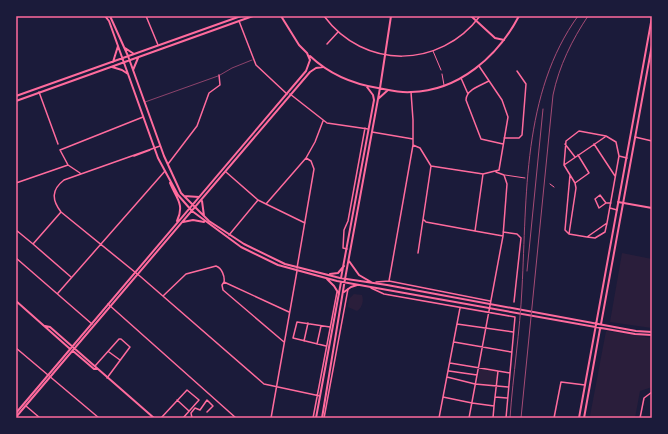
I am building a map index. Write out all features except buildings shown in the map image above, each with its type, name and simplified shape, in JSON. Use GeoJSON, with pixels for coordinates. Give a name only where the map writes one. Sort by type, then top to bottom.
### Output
{"type":"FeatureCollection","features":[{"type":"Feature","properties":{"kind":"main road"},"geometry":{"type":"LineString","coordinates":[[105,16],[129,75],[155,149],[181,205],[180,214],[176,223]]}},
{"type":"Feature","properties":{"kind":"main road"},"geometry":{"type":"LineString","coordinates":[[110,16],[125,48],[160,146],[183,196],[205,217],[229,235],[262,254],[297,268],[327,275],[652,332]]}},
{"type":"Feature","properties":{"kind":"main road"},"geometry":{"type":"LineString","coordinates":[[16,96],[241,16]]}},
{"type":"Feature","properties":{"kind":"main road"},"geometry":{"type":"LineString","coordinates":[[16,101],[253,16]]}},
{"type":"Feature","properties":{"kind":"main road"},"geometry":{"type":"LineString","coordinates":[[281,16],[299,45],[323,67],[367,86],[411,92],[444,85],[460,78],[479,66],[495,52],[505,40],[519,16]]}},
{"type":"Feature","properties":{"kind":"main road"},"geometry":{"type":"LineString","coordinates":[[323,418],[343,282],[349,261],[380,88],[391,16]]}},
{"type":"Feature","properties":{"kind":"main road"},"geometry":{"type":"LineString","coordinates":[[471,16],[496,39],[505,40]]}},
{"type":"Feature","properties":{"kind":"main road"},"geometry":{"type":"LineString","coordinates":[[579,418],[651,17]]}},
{"type":"Feature","properties":{"kind":"main road"},"geometry":{"type":"LineString","coordinates":[[584,418],[652,45]]}},
{"type":"Feature","properties":{"kind":"main road"},"geometry":{"type":"LineString","coordinates":[[113,62],[118,46]]}},
{"type":"Feature","properties":{"kind":"main road"},"geometry":{"type":"LineString","coordinates":[[125,48],[134,54]]}},
{"type":"Feature","properties":{"kind":"main road"},"geometry":{"type":"LineString","coordinates":[[16,412],[73,351],[138,275],[182,223],[193,205],[287,94],[308,68],[310,60],[307,53]]}},
{"type":"Feature","properties":{"kind":"main road"},"geometry":{"type":"LineString","coordinates":[[133,70],[139,57]]}},
{"type":"Feature","properties":{"kind":"main road"},"geometry":{"type":"LineString","coordinates":[[111,66],[119,68],[129,75]]}},
{"type":"Feature","properties":{"kind":"main road"},"geometry":{"type":"LineString","coordinates":[[16,417],[49,377],[72,345],[176,223],[195,208],[311,70],[323,67]]}},
{"type":"Feature","properties":{"kind":"main road"},"geometry":{"type":"LineString","coordinates":[[343,282],[341,278],[374,98],[367,86]]}},
{"type":"Feature","properties":{"kind":"main road"},"geometry":{"type":"LineString","coordinates":[[378,99],[388,90]]}},
{"type":"Feature","properties":{"kind":"main road"},"geometry":{"type":"LineString","coordinates":[[167,176],[178,195],[191,210],[224,236],[259,257],[297,272],[371,288],[636,334],[652,335]]}},
{"type":"Feature","properties":{"kind":"main road"},"geometry":{"type":"LineString","coordinates":[[183,196],[189,198],[200,197]]}},
{"type":"Feature","properties":{"kind":"main road"},"geometry":{"type":"LineString","coordinates":[[202,200],[201,205],[205,217]]}},
{"type":"Feature","properties":{"kind":"main road"},"geometry":{"type":"LineString","coordinates":[[618,202],[652,208]]}},
{"type":"Feature","properties":{"kind":"main road"},"geometry":{"type":"LineString","coordinates":[[182,223],[190,220],[206,222]]}},
{"type":"Feature","properties":{"kind":"main road"},"geometry":{"type":"LineString","coordinates":[[349,261],[359,276],[372,283]]}},
{"type":"Feature","properties":{"kind":"main road"},"geometry":{"type":"LineString","coordinates":[[327,275],[338,273],[344,265]]}},
{"type":"Feature","properties":{"kind":"main road"},"geometry":{"type":"LineString","coordinates":[[326,278],[341,294]]}},
{"type":"Feature","properties":{"kind":"main road"},"geometry":{"type":"LineString","coordinates":[[314,418],[341,294],[348,288],[358,285]]}},
{"type":"Feature","properties":{"kind":"main road"},"geometry":{"type":"LineString","coordinates":[[16,300],[94,369],[97,369],[154,418]]}},
{"type":"Feature","properties":{"kind":"main road"},"geometry":{"type":"LineString","coordinates":[[45,326],[50,327],[72,345],[96,366],[97,369]]}},
{"type":"Feature","properties":{"kind":"street"},"geometry":{"type":"LineString","coordinates":[[146,16],[158,46]]}},
{"type":"Feature","properties":{"kind":"street"},"geometry":{"type":"LineString","coordinates":[[324,16],[338,32],[360,47],[384,55],[410,56],[433,51],[458,38],[480,16]]}},
{"type":"Feature","properties":{"kind":"street"},"geometry":{"type":"LineString","coordinates":[[239,21],[254,60],[260,69],[287,94]]}},
{"type":"Feature","properties":{"kind":"street"},"geometry":{"type":"LineString","coordinates":[[327,44],[338,32]]}},
{"type":"Feature","properties":{"kind":"street"},"geometry":{"type":"LineString","coordinates":[[433,51],[441,70]]}},
{"type":"Feature","properties":{"kind":"street"},"geometry":{"type":"LineString","coordinates":[[479,66],[502,100],[506,109],[508,124],[504,138],[500,168],[496,172]]}},
{"type":"Feature","properties":{"kind":"street"},"geometry":{"type":"LineString","coordinates":[[504,138],[519,138],[522,135],[526,84],[516,71]]}},
{"type":"Feature","properties":{"kind":"street"},"geometry":{"type":"LineString","coordinates":[[442,74],[444,85]]}},
{"type":"Feature","properties":{"kind":"street"},"geometry":{"type":"LineString","coordinates":[[168,164],[197,126],[209,93],[220,85],[219,75]]}},
{"type":"Feature","properties":{"kind":"street"},"geometry":{"type":"LineString","coordinates":[[460,78],[468,94]]}},
{"type":"Feature","properties":{"kind":"street"},"geometry":{"type":"LineString","coordinates":[[489,81],[468,94],[466,100],[481,139],[503,144]]}},
{"type":"Feature","properties":{"kind":"street"},"geometry":{"type":"LineString","coordinates":[[39,92],[58,144]]}},
{"type":"Feature","properties":{"kind":"street"},"geometry":{"type":"LineString","coordinates":[[389,281],[413,139],[411,92]]}},
{"type":"Feature","properties":{"kind":"street"},"geometry":{"type":"LineString","coordinates":[[290,94],[323,121],[331,124],[369,129]]}},
{"type":"Feature","properties":{"kind":"street"},"geometry":{"type":"LineString","coordinates":[[82,173],[68,165],[60,150],[143,116]]}},
{"type":"Feature","properties":{"kind":"street"},"geometry":{"type":"LineString","coordinates":[[266,204],[306,158],[315,142],[323,121]]}},
{"type":"Feature","properties":{"kind":"street"},"geometry":{"type":"LineString","coordinates":[[347,249],[343,248],[344,230],[348,221],[365,128]]}},
{"type":"Feature","properties":{"kind":"street"},"geometry":{"type":"LineString","coordinates":[[569,234],[576,188],[575,183],[564,165],[565,144],[568,138],[580,131],[606,136],[616,142],[619,156],[607,223],[605,232],[595,238],[569,234],[564,228],[570,175]]}},
{"type":"Feature","properties":{"kind":"street"},"geometry":{"type":"LineString","coordinates":[[372,132],[413,139]]}},
{"type":"Feature","properties":{"kind":"street"},"geometry":{"type":"LineString","coordinates":[[564,165],[606,136]]}},
{"type":"Feature","properties":{"kind":"street"},"geometry":{"type":"LineString","coordinates":[[635,137],[652,141]]}},
{"type":"Feature","properties":{"kind":"street"},"geometry":{"type":"LineString","coordinates":[[412,144],[420,148],[431,166],[418,253]]}},
{"type":"Feature","properties":{"kind":"street"},"geometry":{"type":"LineString","coordinates":[[565,144],[575,157]]}},
{"type":"Feature","properties":{"kind":"street"},"geometry":{"type":"LineString","coordinates":[[594,144],[615,176]]}},
{"type":"Feature","properties":{"kind":"street"},"geometry":{"type":"LineString","coordinates":[[160,146],[64,180],[54,191],[54,198],[62,212],[135,272],[260,381],[275,388],[319,396],[337,290]]}},
{"type":"Feature","properties":{"kind":"street"},"geometry":{"type":"LineString","coordinates":[[575,183],[589,173],[578,155]]}},
{"type":"Feature","properties":{"kind":"street"},"geometry":{"type":"LineString","coordinates":[[619,156],[626,158]]}},
{"type":"Feature","properties":{"kind":"street"},"geometry":{"type":"LineString","coordinates":[[297,268],[314,169],[311,161],[306,158]]}},
{"type":"Feature","properties":{"kind":"street"},"geometry":{"type":"LineString","coordinates":[[16,183],[68,165]]}},
{"type":"Feature","properties":{"kind":"street"},"geometry":{"type":"LineString","coordinates":[[431,166],[483,174],[496,172],[504,175],[525,178]]}},
{"type":"Feature","properties":{"kind":"street"},"geometry":{"type":"LineString","coordinates":[[58,293],[165,171]]}},
{"type":"Feature","properties":{"kind":"street"},"geometry":{"type":"LineString","coordinates":[[226,172],[258,200],[305,223]]}},
{"type":"Feature","properties":{"kind":"street"},"geometry":{"type":"LineString","coordinates":[[475,231],[483,174]]}},
{"type":"Feature","properties":{"kind":"street"},"geometry":{"type":"LineString","coordinates":[[469,418],[476,384],[481,347],[503,236],[507,184],[504,175]]}},
{"type":"Feature","properties":{"kind":"street"},"geometry":{"type":"LineString","coordinates":[[550,184],[554,188]]}},
{"type":"Feature","properties":{"kind":"street"},"geometry":{"type":"LineString","coordinates":[[606,203],[601,195],[595,199],[600,208],[606,203],[610,203]]}},
{"type":"Feature","properties":{"kind":"street"},"geometry":{"type":"LineString","coordinates":[[229,235],[258,200]]}},
{"type":"Feature","properties":{"kind":"street"},"geometry":{"type":"LineString","coordinates":[[610,208],[617,210]]}},
{"type":"Feature","properties":{"kind":"street"},"geometry":{"type":"LineString","coordinates":[[33,244],[62,212]]}},
{"type":"Feature","properties":{"kind":"street"},"geometry":{"type":"LineString","coordinates":[[424,220],[426,222],[503,236]]}},
{"type":"Feature","properties":{"kind":"street"},"geometry":{"type":"LineString","coordinates":[[587,237],[607,223]]}},
{"type":"Feature","properties":{"kind":"street"},"geometry":{"type":"LineString","coordinates":[[16,230],[71,277]]}},
{"type":"Feature","properties":{"kind":"street"},"geometry":{"type":"LineString","coordinates":[[503,232],[517,234],[521,238],[514,302]]}},
{"type":"Feature","properties":{"kind":"street"},"geometry":{"type":"LineString","coordinates":[[16,258],[58,293],[94,326]]}},
{"type":"Feature","properties":{"kind":"street"},"geometry":{"type":"LineString","coordinates":[[163,296],[186,274],[216,266],[220,268],[224,278],[223,290],[284,342]]}},
{"type":"Feature","properties":{"kind":"street"},"geometry":{"type":"LineString","coordinates":[[271,418],[275,388],[297,272]]}},
{"type":"Feature","properties":{"kind":"street"},"geometry":{"type":"LineString","coordinates":[[372,283],[389,281],[490,301]]}},
{"type":"Feature","properties":{"kind":"street"},"geometry":{"type":"LineString","coordinates":[[224,282],[289,312]]}},
{"type":"Feature","properties":{"kind":"street"},"geometry":{"type":"LineString","coordinates":[[327,396],[348,288]]}},
{"type":"Feature","properties":{"kind":"street"},"geometry":{"type":"LineString","coordinates":[[371,288],[384,294],[514,317],[506,418]]}},
{"type":"Feature","properties":{"kind":"street"},"geometry":{"type":"LineString","coordinates":[[108,304],[236,418]]}},
{"type":"Feature","properties":{"kind":"street"},"geometry":{"type":"LineString","coordinates":[[439,418],[460,308]]}},
{"type":"Feature","properties":{"kind":"street"},"geometry":{"type":"LineString","coordinates":[[327,346],[293,339],[297,322],[330,327]]}},
{"type":"Feature","properties":{"kind":"street"},"geometry":{"type":"LineString","coordinates":[[304,342],[308,323]]}},
{"type":"Feature","properties":{"kind":"street"},"geometry":{"type":"LineString","coordinates":[[457,324],[513,332]]}},
{"type":"Feature","properties":{"kind":"street"},"geometry":{"type":"LineString","coordinates":[[317,344],[321,326]]}},
{"type":"Feature","properties":{"kind":"street"},"geometry":{"type":"LineString","coordinates":[[96,366],[109,352],[118,339],[121,339],[131,348],[107,378]]}},
{"type":"Feature","properties":{"kind":"street"},"geometry":{"type":"LineString","coordinates":[[454,342],[511,352]]}},
{"type":"Feature","properties":{"kind":"street"},"geometry":{"type":"LineString","coordinates":[[16,348],[99,418]]}},
{"type":"Feature","properties":{"kind":"street"},"geometry":{"type":"LineString","coordinates":[[109,352],[121,361]]}},
{"type":"Feature","properties":{"kind":"street"},"geometry":{"type":"LineString","coordinates":[[450,363],[510,373]]}},
{"type":"Feature","properties":{"kind":"street"},"geometry":{"type":"LineString","coordinates":[[448,370],[477,375]]}},
{"type":"Feature","properties":{"kind":"street"},"geometry":{"type":"LineString","coordinates":[[493,418],[498,371]]}},
{"type":"Feature","properties":{"kind":"street"},"geometry":{"type":"LineString","coordinates":[[447,377],[476,384],[509,387]]}},
{"type":"Feature","properties":{"kind":"street"},"geometry":{"type":"LineString","coordinates":[[554,418],[561,382],[585,385]]}},
{"type":"Feature","properties":{"kind":"street"},"geometry":{"type":"LineString","coordinates":[[160,418],[187,390],[198,399],[198,401],[183,418]]}},
{"type":"Feature","properties":{"kind":"street"},"geometry":{"type":"LineString","coordinates":[[640,418],[644,398],[652,392]]}},
{"type":"Feature","properties":{"kind":"street"},"geometry":{"type":"LineString","coordinates":[[443,397],[472,404],[494,406]]}},
{"type":"Feature","properties":{"kind":"street"},"geometry":{"type":"LineString","coordinates":[[496,398],[508,398]]}},
{"type":"Feature","properties":{"kind":"street"},"geometry":{"type":"LineString","coordinates":[[177,400],[189,411]]}},
{"type":"Feature","properties":{"kind":"street"},"geometry":{"type":"LineString","coordinates":[[192,418],[191,413],[196,408],[200,410],[207,400],[213,406],[207,412]]}},
{"type":"Feature","properties":{"kind":"street"},"geometry":{"type":"LineString","coordinates":[[26,406],[40,418]]}},
{"type":"Feature","properties":{"kind":"lane"},"geometry":{"type":"LineString","coordinates":[[145,102],[219,75],[232,68],[254,60]]}},
{"type":"Feature","properties":{"kind":"shaded area"},"geometry":{"type":"Polygon","coordinates":[[[622,253],[652,259],[652,328],[610,322],[622,253]]]}},
{"type":"Feature","properties":{"kind":"shaded area"},"geometry":{"type":"Polygon","coordinates":[[[354,294],[362,295],[363,297],[363,302],[357,311],[348,307],[349,299],[354,294]]]}},
{"type":"Feature","properties":{"kind":"shaded area"},"geometry":{"type":"Polygon","coordinates":[[[606,331],[652,338],[652,387],[640,391],[635,418],[601,418],[590,416],[606,331]]]}},
{"type":"Feature","properties":{"kind":"shaded area"},"geometry":{"type":"Polygon","coordinates":[[[480,366],[499,370],[498,388],[477,385],[480,366]]]}},
{"type":"Feature","properties":{"kind":"railway"},"geometry":{"type":"LineString","coordinates":[[510,418],[521,304],[527,182],[531,147],[537,112],[546,78],[560,46],[578,16]]}},
{"type":"Feature","properties":{"kind":"railway"},"geometry":{"type":"LineString","coordinates":[[521,418],[553,95],[567,54],[588,16]]}},
{"type":"Feature","properties":{"kind":"railway"},"geometry":{"type":"LineString","coordinates":[[527,271],[543,109]]}}]}
